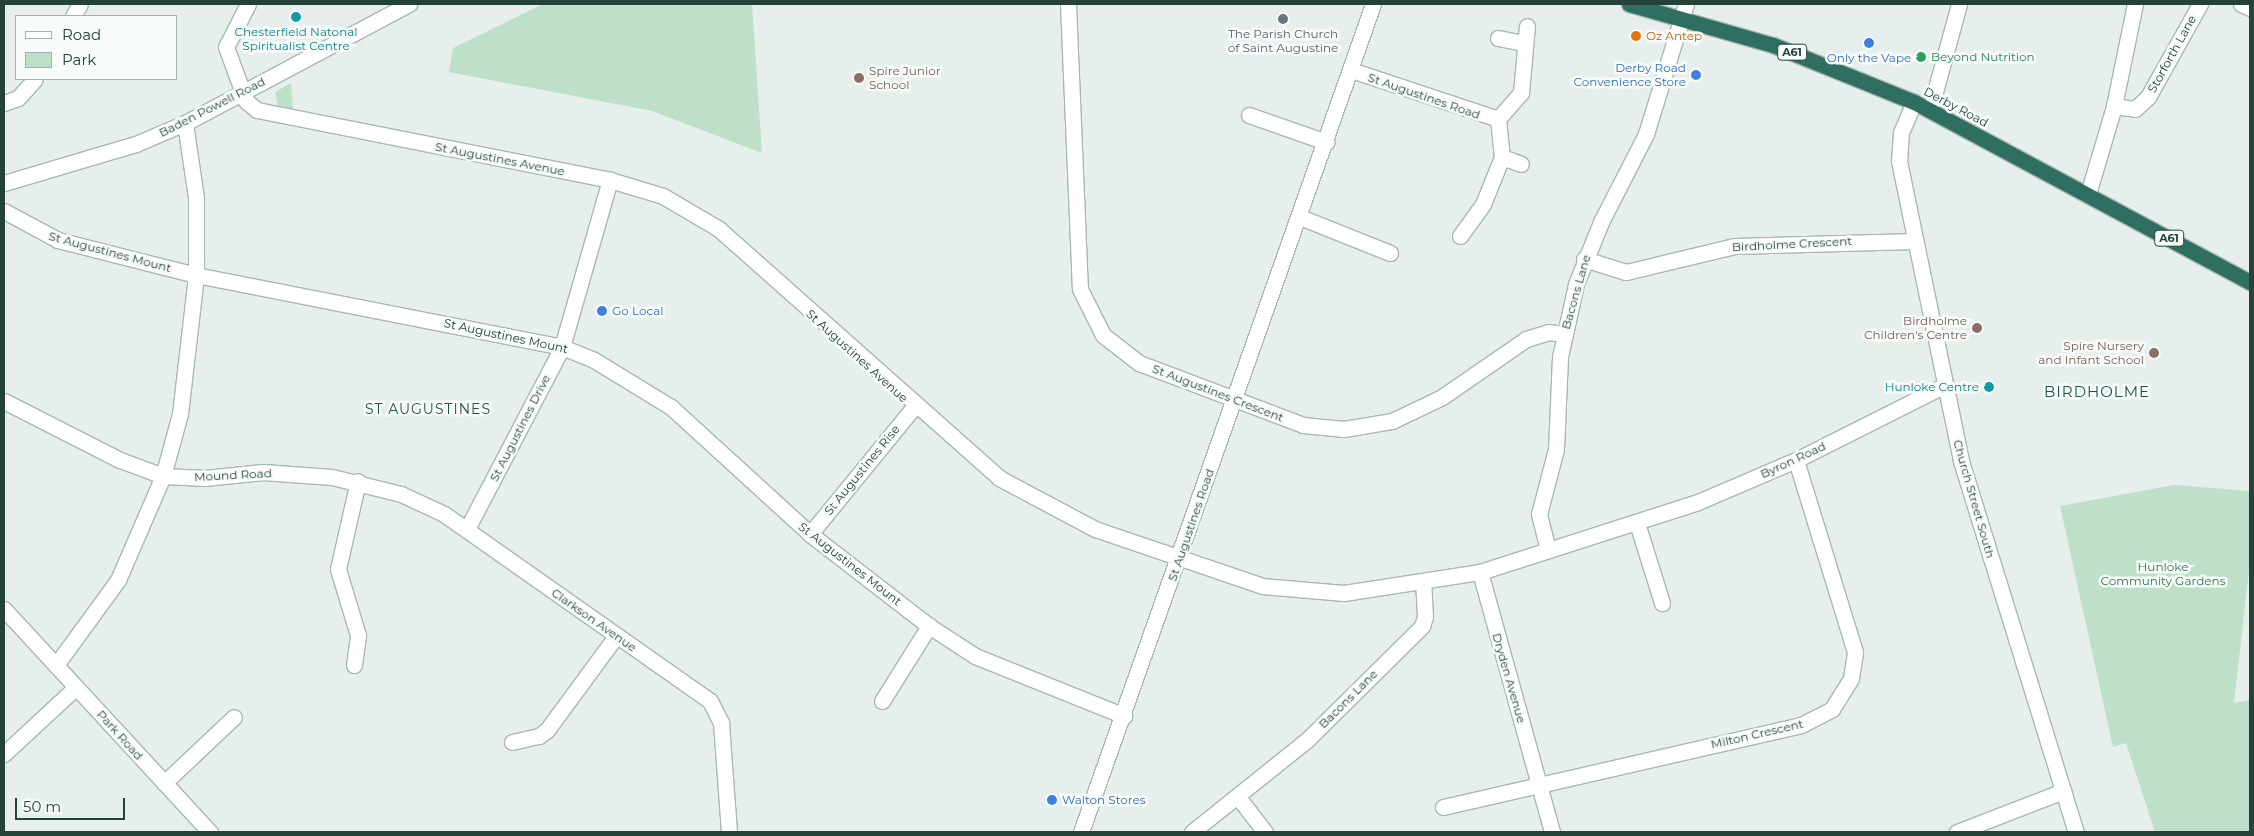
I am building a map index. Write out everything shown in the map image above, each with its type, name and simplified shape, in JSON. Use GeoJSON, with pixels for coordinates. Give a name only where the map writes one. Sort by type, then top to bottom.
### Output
{"type":"FeatureCollection","features":[{"type":"Feature","properties":{"kind":"highway","name":"Derby Road"},"geometry":{"type":"LineString","coordinates":[[1629,4],[1684,11],[1914,102],[2250,282]]}},
{"type":"Feature","properties":{"kind":"street"},"geometry":{"type":"LineString","coordinates":[[74,15],[80,4]]}},
{"type":"Feature","properties":{"kind":"street"},"geometry":{"type":"LineString","coordinates":[[242,91],[226,47],[248,4]]}},
{"type":"Feature","properties":{"kind":"street","name":"Baden Powell Road"},"geometry":{"type":"LineString","coordinates":[[4,183],[136,144],[185,123],[242,91],[409,4]]}},
{"type":"Feature","properties":{"kind":"street","name":"St Augustines Crescent"},"geometry":{"type":"LineString","coordinates":[[1068,4],[1078,272],[1084,305],[1102,335],[1139,364],[1303,425],[1368,427],[1442,396],[1526,339],[1549,332],[1564,334]]}},
{"type":"Feature","properties":{"kind":"street","name":"St Augustines Road"},"geometry":{"type":"LineString","coordinates":[[1081,832],[1124,716],[1300,217],[1373,4]]}},
{"type":"Feature","properties":{"kind":"street"},"geometry":{"type":"LineString","coordinates":[[1930,110],[1959,4]]}},
{"type":"Feature","properties":{"kind":"street"},"geometry":{"type":"LineString","coordinates":[[2088,194],[2114,106],[2135,4]]}},
{"type":"Feature","properties":{"kind":"street","name":"Storforth Lane"},"geometry":{"type":"LineString","coordinates":[[2114,106],[2135,109],[2148,97],[2200,4]]}},
{"type":"Feature","properties":{"kind":"street"},"geometry":{"type":"LineString","coordinates":[[2241,4],[2250,8]]}},
{"type":"Feature","properties":{"kind":"street","name":"Bacons Lane"},"geometry":{"type":"LineString","coordinates":[[1548,550],[1538,514],[1556,449],[1564,334],[1584,259],[1646,134],[1684,11]]}},
{"type":"Feature","properties":{"kind":"street"},"geometry":{"type":"LineString","coordinates":[[1460,236],[1483,204],[1502,157],[1498,119],[1521,93],[1527,61],[1523,43],[1527,26]]}},
{"type":"Feature","properties":{"kind":"street"},"geometry":{"type":"LineString","coordinates":[[1498,38],[1523,43]]}},
{"type":"Feature","properties":{"kind":"street","name":"St Augustines Road"},"geometry":{"type":"LineString","coordinates":[[1351,70],[1498,119]]}},
{"type":"Feature","properties":{"kind":"street"},"geometry":{"type":"LineString","coordinates":[[4,103],[18,98],[34,80]]}},
{"type":"Feature","properties":{"kind":"street","name":"St Augustines Avenue"},"geometry":{"type":"LineString","coordinates":[[242,91],[258,110],[274,116],[610,180],[663,196],[719,229],[914,407],[999,478],[1036,502],[1095,529],[1179,559],[1281,590],[1344,593],[1423,583],[1480,572]]}},
{"type":"Feature","properties":{"kind":"street","name":"Church Street South"},"geometry":{"type":"LineString","coordinates":[[1914,102],[1899,146],[1914,241],[1960,461],[2076,832]]}},
{"type":"Feature","properties":{"kind":"street"},"geometry":{"type":"LineString","coordinates":[[1249,115],[1326,142]]}},
{"type":"Feature","properties":{"kind":"street"},"geometry":{"type":"LineString","coordinates":[[56,665],[116,585],[163,476],[180,414],[196,274],[196,198],[185,123]]}},
{"type":"Feature","properties":{"kind":"street"},"geometry":{"type":"LineString","coordinates":[[1502,157],[1521,164]]}},
{"type":"Feature","properties":{"kind":"street","name":"St Augustines Drive"},"geometry":{"type":"LineString","coordinates":[[467,529],[562,347],[610,180]]}},
{"type":"Feature","properties":{"kind":"street","name":"St Augustines Mount"},"geometry":{"type":"LineString","coordinates":[[4,211],[58,240],[196,274],[562,347],[632,380],[671,408],[810,534],[929,626],[976,656],[1124,716]]}},
{"type":"Feature","properties":{"kind":"street"},"geometry":{"type":"LineString","coordinates":[[1300,217],[1390,254]]}},
{"type":"Feature","properties":{"kind":"street","name":"Birdholme Crescent"},"geometry":{"type":"LineString","coordinates":[[1584,259],[1626,272],[1734,246],[1914,241]]}},
{"type":"Feature","properties":{"kind":"street","name":"Byron Road"},"geometry":{"type":"LineString","coordinates":[[1480,572],[1637,523],[1796,460],[1945,385]]}},
{"type":"Feature","properties":{"kind":"street","name":"Mound Road"},"geometry":{"type":"LineString","coordinates":[[4,401],[120,460],[163,476],[205,478],[263,472],[358,481]]}},
{"type":"Feature","properties":{"kind":"street","name":"St Augustines Rise"},"geometry":{"type":"LineString","coordinates":[[810,534],[914,407]]}},
{"type":"Feature","properties":{"kind":"street","name":"Milton Crescent"},"geometry":{"type":"LineString","coordinates":[[1538,784],[1800,725],[1826,715],[1839,702],[1851,678],[1855,652],[1796,460]]}},
{"type":"Feature","properties":{"kind":"street"},"geometry":{"type":"LineString","coordinates":[[354,665],[358,635],[338,569],[358,481]]}},
{"type":"Feature","properties":{"kind":"street","name":"Clarkson Avenue"},"geometry":{"type":"LineString","coordinates":[[358,481],[420,501],[467,529],[710,701],[720,715],[729,832]]}},
{"type":"Feature","properties":{"kind":"street"},"geometry":{"type":"LineString","coordinates":[[1637,523],[1662,603]]}},
{"type":"Feature","properties":{"kind":"street","name":"Dryden Avenue"},"geometry":{"type":"LineString","coordinates":[[1480,572],[1552,832]]}},
{"type":"Feature","properties":{"kind":"street","name":"Bacons Lane"},"geometry":{"type":"LineString","coordinates":[[1192,832],[1308,739],[1422,626],[1425,617],[1423,583]]}},
{"type":"Feature","properties":{"kind":"street","name":"Park Road"},"geometry":{"type":"LineString","coordinates":[[4,609],[210,832]]}},
{"type":"Feature","properties":{"kind":"street"},"geometry":{"type":"LineString","coordinates":[[882,701],[929,626]]}},
{"type":"Feature","properties":{"kind":"street"},"geometry":{"type":"LineString","coordinates":[[512,742],[539,736],[547,730],[616,636]]}},
{"type":"Feature","properties":{"kind":"street"},"geometry":{"type":"LineString","coordinates":[[4,754],[76,687]]}},
{"type":"Feature","properties":{"kind":"street"},"geometry":{"type":"LineString","coordinates":[[164,784],[234,717]]}},
{"type":"Feature","properties":{"kind":"street"},"geometry":{"type":"LineString","coordinates":[[1443,807],[1538,784]]}},
{"type":"Feature","properties":{"kind":"street"},"geometry":{"type":"LineString","coordinates":[[1957,832],[2063,791]]}},
{"type":"Feature","properties":{"kind":"street"},"geometry":{"type":"LineString","coordinates":[[1238,797],[1265,832]]}},
{"type":"Feature","properties":{"kind":"green space"},"geometry":{"type":"Polygon","coordinates":[[[543,4],[752,4],[762,153],[652,111],[449,72],[453,48],[543,4]]]}},
{"type":"Feature","properties":{"kind":"green space"},"geometry":{"type":"Polygon","coordinates":[[[291,83],[293,110],[278,107],[275,92],[291,83]]]}},
{"type":"Feature","properties":{"kind":"green space","name":"Hunloke Community Gardens"},"geometry":{"type":"Polygon","coordinates":[[[2174,485],[2250,491],[2250,562],[2234,703],[2250,700],[2250,832],[2155,832],[2126,743],[2113,747],[2060,506],[2174,485]]]}},
{"type":"Feature","properties":{"kind":"place","name":"Chesterfield Natonal Spiritualist Centre"},"geometry":{"type":"Point","coordinates":[296,17]}},
{"type":"Feature","properties":{"kind":"place","name":"The Parish Church of Saint Augustine"},"geometry":{"type":"Point","coordinates":[1283,19]}},
{"type":"Feature","properties":{"kind":"place","name":"Oz Antep"},"geometry":{"type":"Point","coordinates":[1636,36]}},
{"type":"Feature","properties":{"kind":"place","name":"Only the Vape"},"geometry":{"type":"Point","coordinates":[1869,43]}},
{"type":"Feature","properties":{"kind":"place","name":"Beyond Nutrition"},"geometry":{"type":"Point","coordinates":[1921,57]}},
{"type":"Feature","properties":{"kind":"place","name":"Derby Road Convenience Store"},"geometry":{"type":"Point","coordinates":[1696,75]}},
{"type":"Feature","properties":{"kind":"place","name":"Spire Junior School"},"geometry":{"type":"Point","coordinates":[859,78]}},
{"type":"Feature","properties":{"kind":"place","name":"Go Local"},"geometry":{"type":"Point","coordinates":[602,311]}},
{"type":"Feature","properties":{"kind":"place","name":"Birdholme Children's Centre"},"geometry":{"type":"Point","coordinates":[1977,328]}},
{"type":"Feature","properties":{"kind":"place","name":"Spire Nursery and Infant School"},"geometry":{"type":"Point","coordinates":[2154,353]}},
{"type":"Feature","properties":{"kind":"place","name":"Hunloke Centre"},"geometry":{"type":"Point","coordinates":[1989,387]}},
{"type":"Feature","properties":{"kind":"place","name":"Walton Stores"},"geometry":{"type":"Point","coordinates":[1052,800]}},
{"type":"Feature","properties":{"kind":"district","name":"BIRDHOLME"},"geometry":{"type":"Point","coordinates":[2097,392]}},
{"type":"Feature","properties":{"kind":"district","name":"ST AUGUSTINES"},"geometry":{"type":"Point","coordinates":[428,409]}}]}
